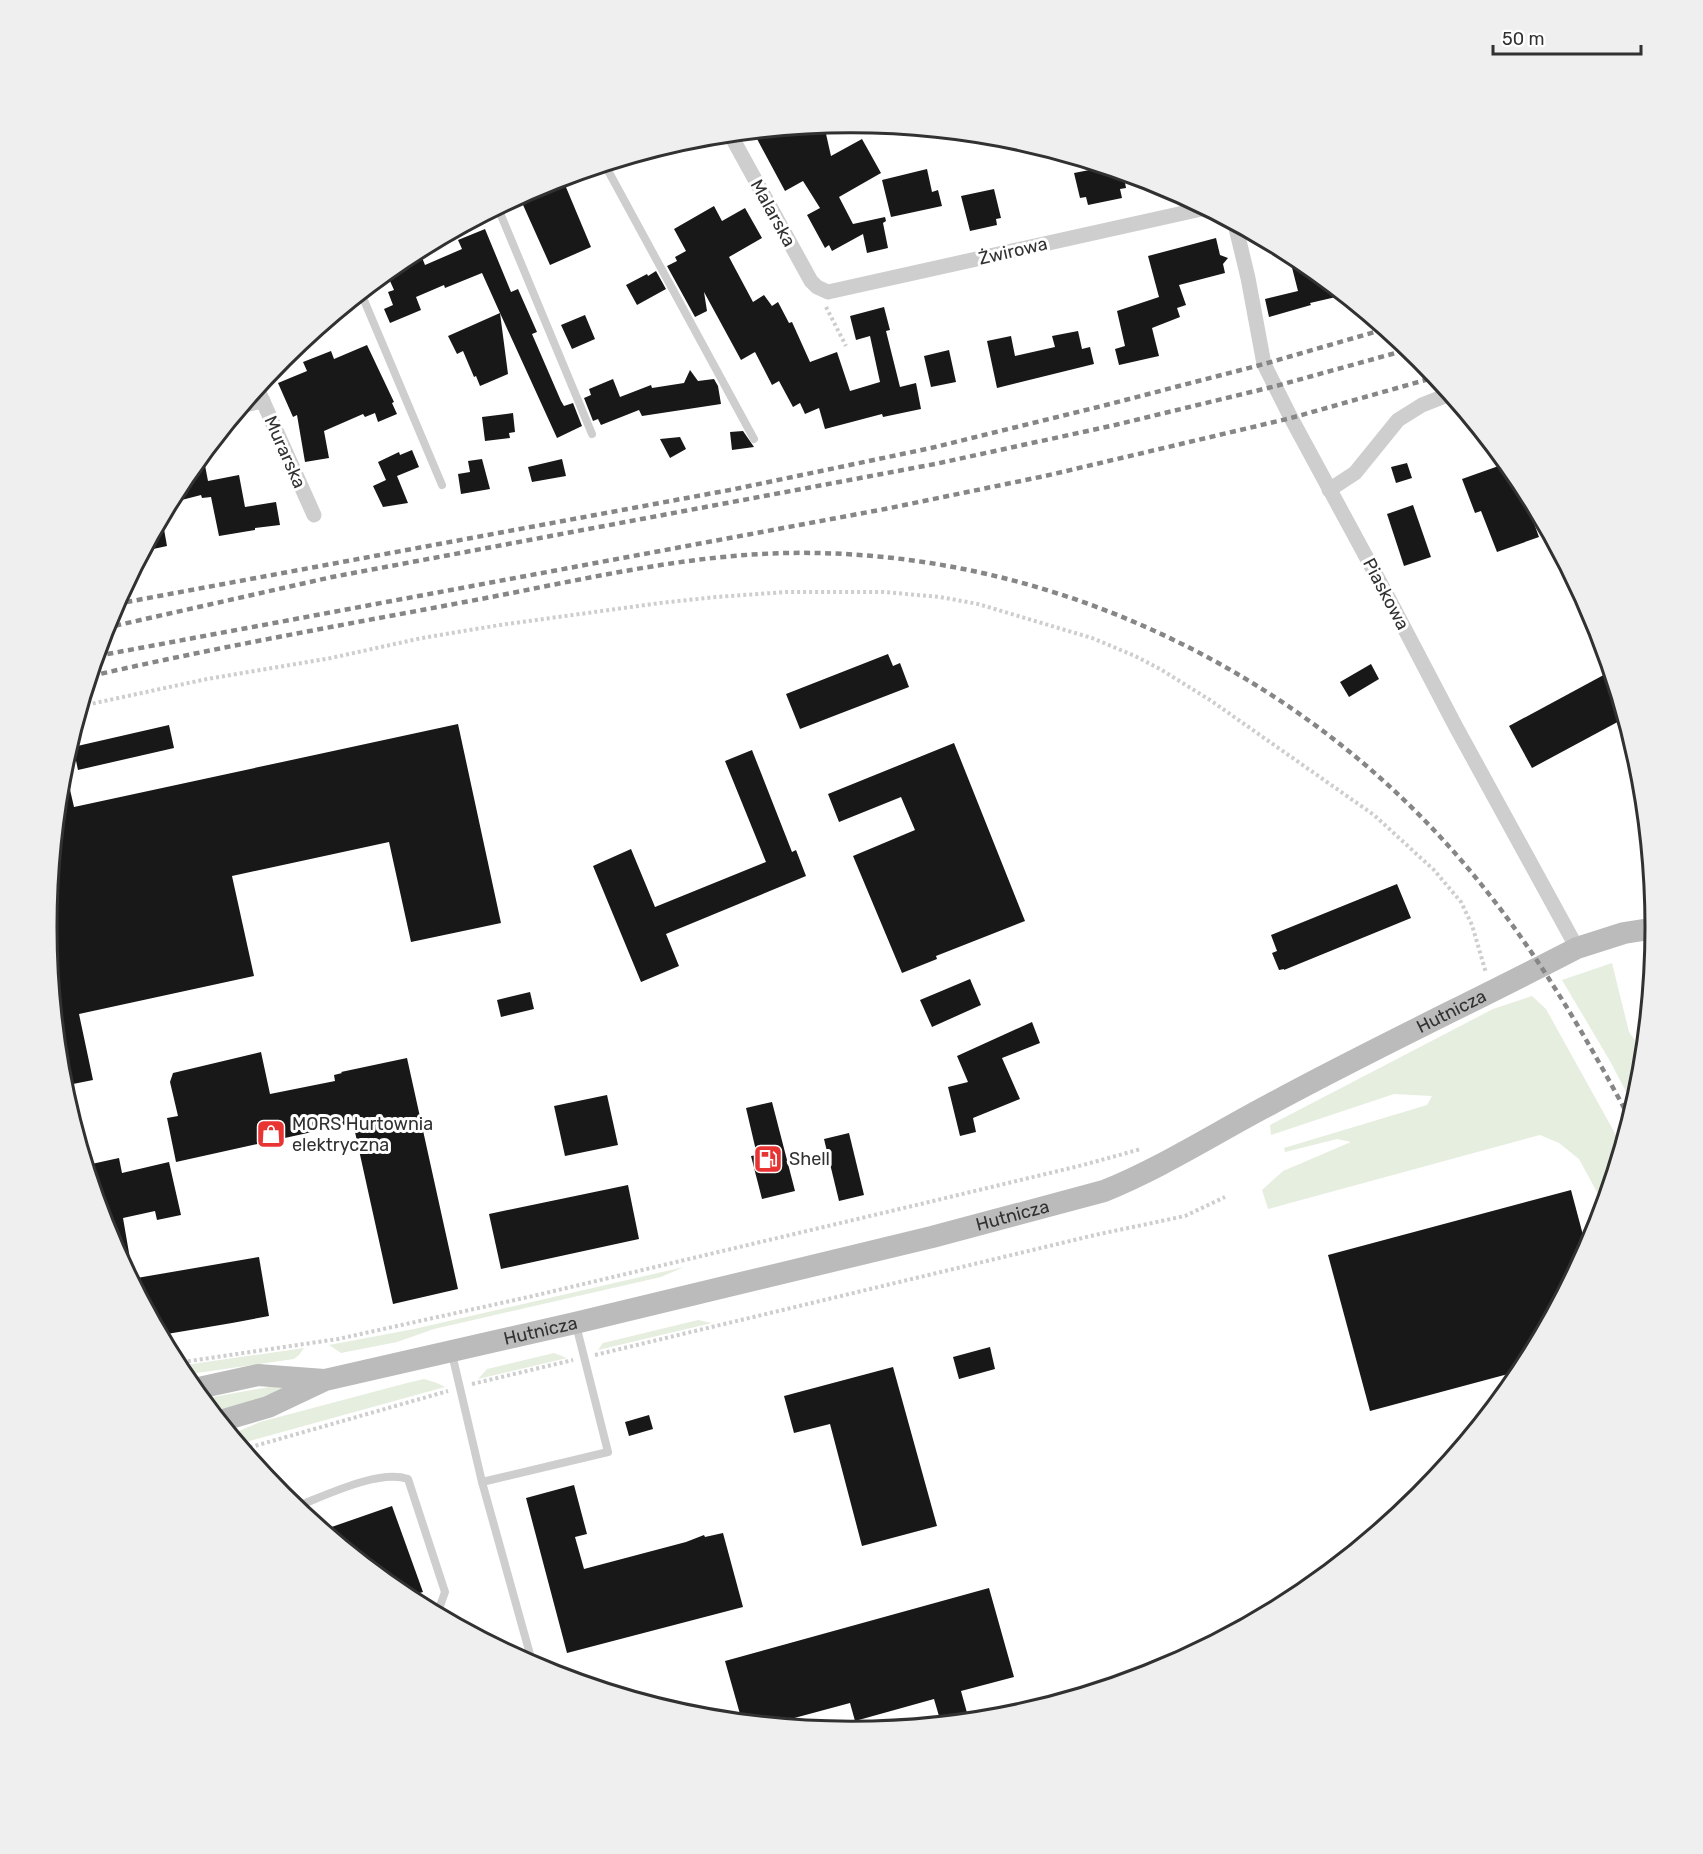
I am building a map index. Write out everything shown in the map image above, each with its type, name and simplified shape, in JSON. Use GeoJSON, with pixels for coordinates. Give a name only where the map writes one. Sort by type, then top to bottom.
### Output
{"type":"FeatureCollection","features":[{"type":"Feature","properties":{"kind":"main road","name":"Hutnicza"},"geometry":{"type":"LineString","coordinates":[[227,1419],[268,1407],[325,1380],[452,1352],[932,1237],[1104,1191],[1136,1177],[1269,1104],[1577,948],[1624,933],[1646,930]]}},
{"type":"Feature","properties":{"kind":"main road","name":"Hutnicza"},"geometry":{"type":"LineString","coordinates":[[204,1387],[258,1375],[325,1380]]}},
{"type":"Feature","properties":{"kind":"street","name":"Malarska"},"geometry":{"type":"LineString","coordinates":[[734,141],[811,281],[818,287]]}},
{"type":"Feature","properties":{"kind":"street","name":"Żwirowa"},"geometry":{"type":"LineString","coordinates":[[818,287],[834,292],[1195,210]]}},
{"type":"Feature","properties":{"kind":"street","name":"Piaskowa"},"geometry":{"type":"LineString","coordinates":[[1238,233],[1264,364],[1456,727],[1577,948]]}},
{"type":"Feature","properties":{"kind":"street","name":"Murarska"},"geometry":{"type":"LineString","coordinates":[[261,396],[314,515]]}},
{"type":"Feature","properties":{"kind":"street"},"geometry":{"type":"LineString","coordinates":[[1329,490],[1355,473],[1398,420],[1422,405],[1443,397]]}},
{"type":"Feature","properties":{"kind":"lane"},"geometry":{"type":"LineString","coordinates":[[608,171],[754,439]]}},
{"type":"Feature","properties":{"kind":"lane"},"geometry":{"type":"LineString","coordinates":[[500,214],[592,434]]}},
{"type":"Feature","properties":{"kind":"lane"},"geometry":{"type":"LineString","coordinates":[[364,300],[442,485]]}},
{"type":"Feature","properties":{"kind":"lane"},"geometry":{"type":"LineString","coordinates":[[482,1482],[608,1452],[575,1323]]}},
{"type":"Feature","properties":{"kind":"lane"},"geometry":{"type":"LineString","coordinates":[[452,1352],[482,1482],[529,1653]]}},
{"type":"Feature","properties":{"kind":"lane"},"geometry":{"type":"LineString","coordinates":[[306,1503],[374,1478],[397,1475],[408,1479],[445,1592],[440,1606]]}},
{"type":"Feature","properties":{"kind":"path"},"geometry":{"type":"LineString","coordinates":[[818,287],[846,346]]}},
{"type":"Feature","properties":{"kind":"path"},"geometry":{"type":"LineString","coordinates":[[89,704],[207,679],[331,658],[500,624],[716,597],[786,592],[885,592],[940,597],[978,604],[1092,638],[1160,669],[1210,700],[1374,815],[1434,870],[1461,902],[1472,925],[1482,957],[1488,993]]}},
{"type":"Feature","properties":{"kind":"path"},"geometry":{"type":"LineString","coordinates":[[187,1361],[338,1339],[498,1304],[1146,1148]]}},
{"type":"Feature","properties":{"kind":"path"},"geometry":{"type":"LineString","coordinates":[[251,1447],[461,1387],[1095,1235],[1185,1216],[1225,1197]]}},
{"type":"Feature","properties":{"kind":"green space"},"geometry":{"type":"Polygon","coordinates":[[[1612,963],[1629,1032],[1637,1043],[1628,1095],[1610,1061],[1562,980],[1612,963]]]}},
{"type":"Feature","properties":{"kind":"green space"},"geometry":{"type":"Polygon","coordinates":[[[1532,996],[1546,1009],[1618,1138],[1599,1196],[1579,1159],[1559,1143],[1540,1135],[1268,1209],[1262,1190],[1283,1171],[1351,1142],[1337,1139],[1285,1152],[1284,1148],[1427,1105],[1432,1096],[1394,1094],[1271,1135],[1270,1125],[1493,1009],[1532,996]]]}},
{"type":"Feature","properties":{"kind":"green space"},"geometry":{"type":"Polygon","coordinates":[[[684,1267],[661,1277],[434,1329],[397,1342],[341,1353],[329,1345],[414,1329],[684,1267]]]}},
{"type":"Feature","properties":{"kind":"green space"},"geometry":{"type":"Polygon","coordinates":[[[698,1320],[712,1323],[598,1350],[603,1343],[698,1320]]]}},
{"type":"Feature","properties":{"kind":"green space"},"geometry":{"type":"Polygon","coordinates":[[[304,1348],[294,1359],[195,1373],[189,1364],[304,1348]]]}},
{"type":"Feature","properties":{"kind":"green space"},"geometry":{"type":"Polygon","coordinates":[[[554,1353],[567,1358],[478,1379],[487,1369],[554,1353]]]}},
{"type":"Feature","properties":{"kind":"green space"},"geometry":{"type":"Polygon","coordinates":[[[424,1379],[445,1387],[247,1442],[238,1431],[260,1422],[424,1379]]]}},
{"type":"Feature","properties":{"kind":"green space"},"geometry":{"type":"Polygon","coordinates":[[[308,1380],[308,1386],[220,1410],[211,1397],[308,1380]]]}},
{"type":"Feature","properties":{"kind":"building"},"geometry":{"type":"Polygon","coordinates":[[[826,133],[831,156],[862,139],[881,173],[839,197],[853,224],[885,217],[886,221],[883,223],[888,248],[867,253],[863,234],[832,251],[829,245],[825,248],[807,215],[820,208],[803,181],[785,191],[757,138],[826,133]]]}},
{"type":"Feature","properties":{"kind":"building"},"geometry":{"type":"Polygon","coordinates":[[[927,169],[932,192],[938,190],[942,206],[891,217],[882,180],[927,169]]]}},
{"type":"Feature","properties":{"kind":"building"},"geometry":{"type":"Polygon","coordinates":[[[1090,170],[1125,182],[1126,188],[1120,189],[1122,198],[1088,205],[1086,197],[1080,198],[1074,173],[1090,170]]]}},
{"type":"Feature","properties":{"kind":"building"},"geometry":{"type":"Polygon","coordinates":[[[566,186],[591,247],[550,265],[523,204],[566,186]]]}},
{"type":"Feature","properties":{"kind":"building"},"geometry":{"type":"Polygon","coordinates":[[[994,189],[1001,218],[996,219],[997,225],[970,231],[961,196],[994,189]]]}},
{"type":"Feature","properties":{"kind":"building"},"geometry":{"type":"Polygon","coordinates":[[[714,206],[722,221],[745,208],[762,238],[729,257],[753,302],[764,295],[772,306],[778,302],[789,323],[792,322],[810,362],[837,352],[850,391],[880,382],[870,336],[856,340],[850,316],[884,307],[890,330],[886,331],[900,387],[916,383],[921,409],[883,417],[882,414],[825,429],[819,408],[805,414],[800,403],[793,407],[779,381],[772,385],[755,352],[741,360],[704,292],[707,311],[695,317],[667,266],[677,261],[675,257],[686,251],[674,229],[714,206]]]}},
{"type":"Feature","properties":{"kind":"building"},"geometry":{"type":"Polygon","coordinates":[[[485,229],[511,292],[518,289],[537,332],[532,334],[561,401],[564,406],[573,403],[582,426],[557,438],[482,273],[416,297],[421,310],[390,323],[384,309],[393,305],[388,292],[394,290],[390,281],[422,258],[425,265],[462,249],[458,240],[485,229]]]}},
{"type":"Feature","properties":{"kind":"building"},"geometry":{"type":"Polygon","coordinates":[[[1216,238],[1220,255],[1228,258],[1223,264],[1225,273],[1179,285],[1186,305],[1177,308],[1180,317],[1152,328],[1159,356],[1119,365],[1115,349],[1125,346],[1117,311],[1159,297],[1148,256],[1216,238]]]}},
{"type":"Feature","properties":{"kind":"building"},"geometry":{"type":"Polygon","coordinates":[[[1291,265],[1335,297],[1269,317],[1265,299],[1298,291],[1291,265]]]}},
{"type":"Feature","properties":{"kind":"building"},"geometry":{"type":"Polygon","coordinates":[[[656,271],[666,289],[637,305],[626,285],[656,271]]]}},
{"type":"Feature","properties":{"kind":"building"},"geometry":{"type":"Polygon","coordinates":[[[500,313],[508,374],[480,386],[463,351],[457,354],[448,336],[500,313]]]}},
{"type":"Feature","properties":{"kind":"building"},"geometry":{"type":"Polygon","coordinates":[[[585,315],[595,339],[572,349],[561,325],[585,315]]]}},
{"type":"Feature","properties":{"kind":"building"},"geometry":{"type":"Polygon","coordinates":[[[1078,331],[1082,349],[1090,347],[1094,364],[997,388],[987,341],[1011,336],[1015,356],[1055,347],[1052,336],[1078,331]]]}},
{"type":"Feature","properties":{"kind":"building"},"geometry":{"type":"Polygon","coordinates":[[[367,345],[394,402],[392,403],[397,414],[378,422],[375,413],[365,417],[363,414],[324,431],[329,458],[305,462],[297,415],[293,417],[278,383],[307,371],[303,362],[331,351],[334,359],[367,345]]]}},
{"type":"Feature","properties":{"kind":"building"},"geometry":{"type":"Polygon","coordinates":[[[949,350],[956,382],[931,387],[924,356],[949,350]]]}},
{"type":"Feature","properties":{"kind":"building"},"geometry":{"type":"Polygon","coordinates":[[[690,370],[698,381],[714,379],[718,386],[721,404],[642,416],[639,410],[601,425],[598,419],[593,421],[584,398],[591,395],[589,389],[613,379],[620,397],[651,385],[652,388],[684,383],[690,370]]]}},
{"type":"Feature","properties":{"kind":"building"},"geometry":{"type":"Polygon","coordinates":[[[513,413],[515,432],[509,433],[510,438],[485,441],[482,417],[513,413]]]}},
{"type":"Feature","properties":{"kind":"building"},"geometry":{"type":"Polygon","coordinates":[[[743,431],[754,447],[732,450],[730,432],[743,431]]]}},
{"type":"Feature","properties":{"kind":"building"},"geometry":{"type":"Polygon","coordinates":[[[680,437],[686,449],[670,458],[660,439],[680,437]]]}},
{"type":"Feature","properties":{"kind":"building"},"geometry":{"type":"Polygon","coordinates":[[[412,450],[419,467],[397,476],[408,503],[383,507],[373,486],[386,480],[378,462],[399,452],[400,455],[412,450]]]}},
{"type":"Feature","properties":{"kind":"building"},"geometry":{"type":"Polygon","coordinates":[[[482,459],[490,489],[461,494],[458,474],[470,472],[468,461],[482,459]]]}},
{"type":"Feature","properties":{"kind":"building"},"geometry":{"type":"Polygon","coordinates":[[[562,459],[566,476],[532,482],[528,467],[562,459]]]}},
{"type":"Feature","properties":{"kind":"building"},"geometry":{"type":"Polygon","coordinates":[[[1407,463],[1412,478],[1396,483],[1391,467],[1407,463]]]}},
{"type":"Feature","properties":{"kind":"building"},"geometry":{"type":"Polygon","coordinates":[[[205,466],[208,481],[239,475],[245,507],[276,502],[280,525],[219,536],[211,497],[202,498],[201,495],[182,500],[205,466]]]}},
{"type":"Feature","properties":{"kind":"building"},"geometry":{"type":"Polygon","coordinates":[[[1498,466],[1532,517],[1539,537],[1497,552],[1481,511],[1475,513],[1462,479],[1498,466]]]}},
{"type":"Feature","properties":{"kind":"building"},"geometry":{"type":"Polygon","coordinates":[[[1413,505],[1431,557],[1404,566],[1387,514],[1413,505]]]}},
{"type":"Feature","properties":{"kind":"building"},"geometry":{"type":"Polygon","coordinates":[[[164,529],[167,546],[153,549],[164,529]]]}},
{"type":"Feature","properties":{"kind":"building"},"geometry":{"type":"Polygon","coordinates":[[[888,654],[893,666],[900,663],[909,687],[800,729],[786,694],[888,654]]]}},
{"type":"Feature","properties":{"kind":"building"},"geometry":{"type":"Polygon","coordinates":[[[1371,664],[1379,679],[1349,697],[1340,682],[1371,664]]]}},
{"type":"Feature","properties":{"kind":"building"},"geometry":{"type":"Polygon","coordinates":[[[1605,674],[1619,721],[1532,768],[1509,726],[1605,674]]]}},
{"type":"Feature","properties":{"kind":"building"},"geometry":{"type":"Polygon","coordinates":[[[458,724],[501,923],[411,942],[389,842],[232,876],[254,976],[79,1014],[93,1080],[72,1084],[64,1031],[57,927],[59,875],[70,788],[74,807],[458,724]]]}},
{"type":"Feature","properties":{"kind":"building"},"geometry":{"type":"Polygon","coordinates":[[[169,725],[174,748],[78,770],[75,758],[78,746],[169,725]]]}},
{"type":"Feature","properties":{"kind":"building"},"geometry":{"type":"Polygon","coordinates":[[[954,743],[1025,921],[936,956],[937,959],[902,973],[853,856],[915,830],[901,797],[839,822],[828,794],[954,743]]]}},
{"type":"Feature","properties":{"kind":"building"},"geometry":{"type":"Polygon","coordinates":[[[752,750],[792,852],[796,850],[806,876],[666,934],[679,966],[641,982],[593,866],[631,849],[655,907],[766,862],[725,761],[752,750]]]}},
{"type":"Feature","properties":{"kind":"building"},"geometry":{"type":"Polygon","coordinates":[[[1397,884],[1411,918],[1284,970],[1279,970],[1272,953],[1277,951],[1271,935],[1397,884]]]}},
{"type":"Feature","properties":{"kind":"building"},"geometry":{"type":"Polygon","coordinates":[[[970,979],[981,1005],[932,1027],[920,1000],[970,979]]]}},
{"type":"Feature","properties":{"kind":"building"},"geometry":{"type":"Polygon","coordinates":[[[530,992],[534,1009],[501,1017],[497,1000],[530,992]]]}},
{"type":"Feature","properties":{"kind":"building"},"geometry":{"type":"Polygon","coordinates":[[[1032,1022],[1040,1043],[1002,1058],[1020,1099],[973,1118],[976,1132],[960,1136],[948,1087],[968,1082],[957,1056],[1032,1022]]]}},
{"type":"Feature","properties":{"kind":"building"},"geometry":{"type":"Polygon","coordinates":[[[261,1052],[270,1094],[335,1081],[334,1075],[341,1072],[407,1058],[458,1289],[393,1304],[353,1123],[176,1162],[167,1118],[178,1116],[170,1082],[173,1073],[261,1052]]]}},
{"type":"Feature","properties":{"kind":"building"},"geometry":{"type":"Polygon","coordinates":[[[607,1095],[618,1145],[565,1156],[554,1106],[607,1095]]]}},
{"type":"Feature","properties":{"kind":"building"},"geometry":{"type":"Polygon","coordinates":[[[772,1102],[795,1191],[762,1199],[751,1156],[757,1155],[746,1108],[772,1102]]]}},
{"type":"Feature","properties":{"kind":"building"},"geometry":{"type":"Polygon","coordinates":[[[849,1133],[864,1195],[839,1201],[824,1139],[849,1133]]]}},
{"type":"Feature","properties":{"kind":"building"},"geometry":{"type":"Polygon","coordinates":[[[119,1158],[122,1173],[169,1162],[181,1215],[157,1220],[155,1211],[123,1218],[130,1259],[117,1231],[93,1164],[119,1158]]]}},
{"type":"Feature","properties":{"kind":"building"},"geometry":{"type":"Polygon","coordinates":[[[628,1185],[639,1239],[501,1269],[489,1214],[628,1185]]]}},
{"type":"Feature","properties":{"kind":"building"},"geometry":{"type":"Polygon","coordinates":[[[1571,1190],[1583,1237],[1540,1324],[1508,1374],[1370,1411],[1328,1255],[1571,1190]]]}},
{"type":"Feature","properties":{"kind":"building"},"geometry":{"type":"Polygon","coordinates":[[[259,1257],[269,1316],[169,1334],[139,1278],[259,1257]]]}},
{"type":"Feature","properties":{"kind":"building"},"geometry":{"type":"Polygon","coordinates":[[[990,1347],[995,1369],[959,1379],[953,1357],[990,1347]]]}},
{"type":"Feature","properties":{"kind":"building"},"geometry":{"type":"Polygon","coordinates":[[[893,1367],[937,1526],[862,1546],[830,1424],[794,1433],[784,1396],[893,1367]]]}},
{"type":"Feature","properties":{"kind":"building"},"geometry":{"type":"Polygon","coordinates":[[[649,1415],[653,1429],[629,1436],[625,1422],[649,1415]]]}},
{"type":"Feature","properties":{"kind":"building"},"geometry":{"type":"Polygon","coordinates":[[[574,1485],[587,1534],[575,1537],[584,1569],[686,1542],[704,1535],[705,1537],[723,1533],[743,1607],[567,1653],[526,1498],[574,1485]]]}},
{"type":"Feature","properties":{"kind":"building"},"geometry":{"type":"Polygon","coordinates":[[[392,1506],[423,1592],[419,1593],[410,1588],[332,1527],[392,1506]]]}},
{"type":"Feature","properties":{"kind":"building"},"geometry":{"type":"Polygon","coordinates":[[[989,1588],[1014,1677],[961,1691],[967,1713],[939,1717],[934,1699],[855,1721],[850,1703],[790,1719],[740,1714],[725,1661],[989,1588]]]}},
{"type":"Feature","properties":{"kind":"railway"},"geometry":{"type":"LineString","coordinates":[[127,602],[735,489],[931,448],[1264,364],[1377,331]]}},
{"type":"Feature","properties":{"kind":"railway"},"geometry":{"type":"LineString","coordinates":[[116,626],[332,577],[935,464],[1115,425],[1276,386],[1399,352]]}},
{"type":"Feature","properties":{"kind":"railway"},"geometry":{"type":"LineString","coordinates":[[105,654],[885,509],[1045,476],[1291,418],[1427,380]]}},
{"type":"Feature","properties":{"kind":"railway"},"geometry":{"type":"LineString","coordinates":[[98,674],[598,576],[673,563],[749,555],[787,553],[885,557],[982,573],[1077,600],[1168,637],[1254,684],[1335,740],[1410,805],[1476,878],[1519,935],[1578,1025],[1625,1109]]}},
{"type":"Feature","properties":{"kind":"place","name":"MORS Hurtownia elektryczna"},"geometry":{"type":"Point","coordinates":[271,1134]}},
{"type":"Feature","properties":{"kind":"place","name":"Shell"},"geometry":{"type":"Point","coordinates":[768,1159]}}]}
